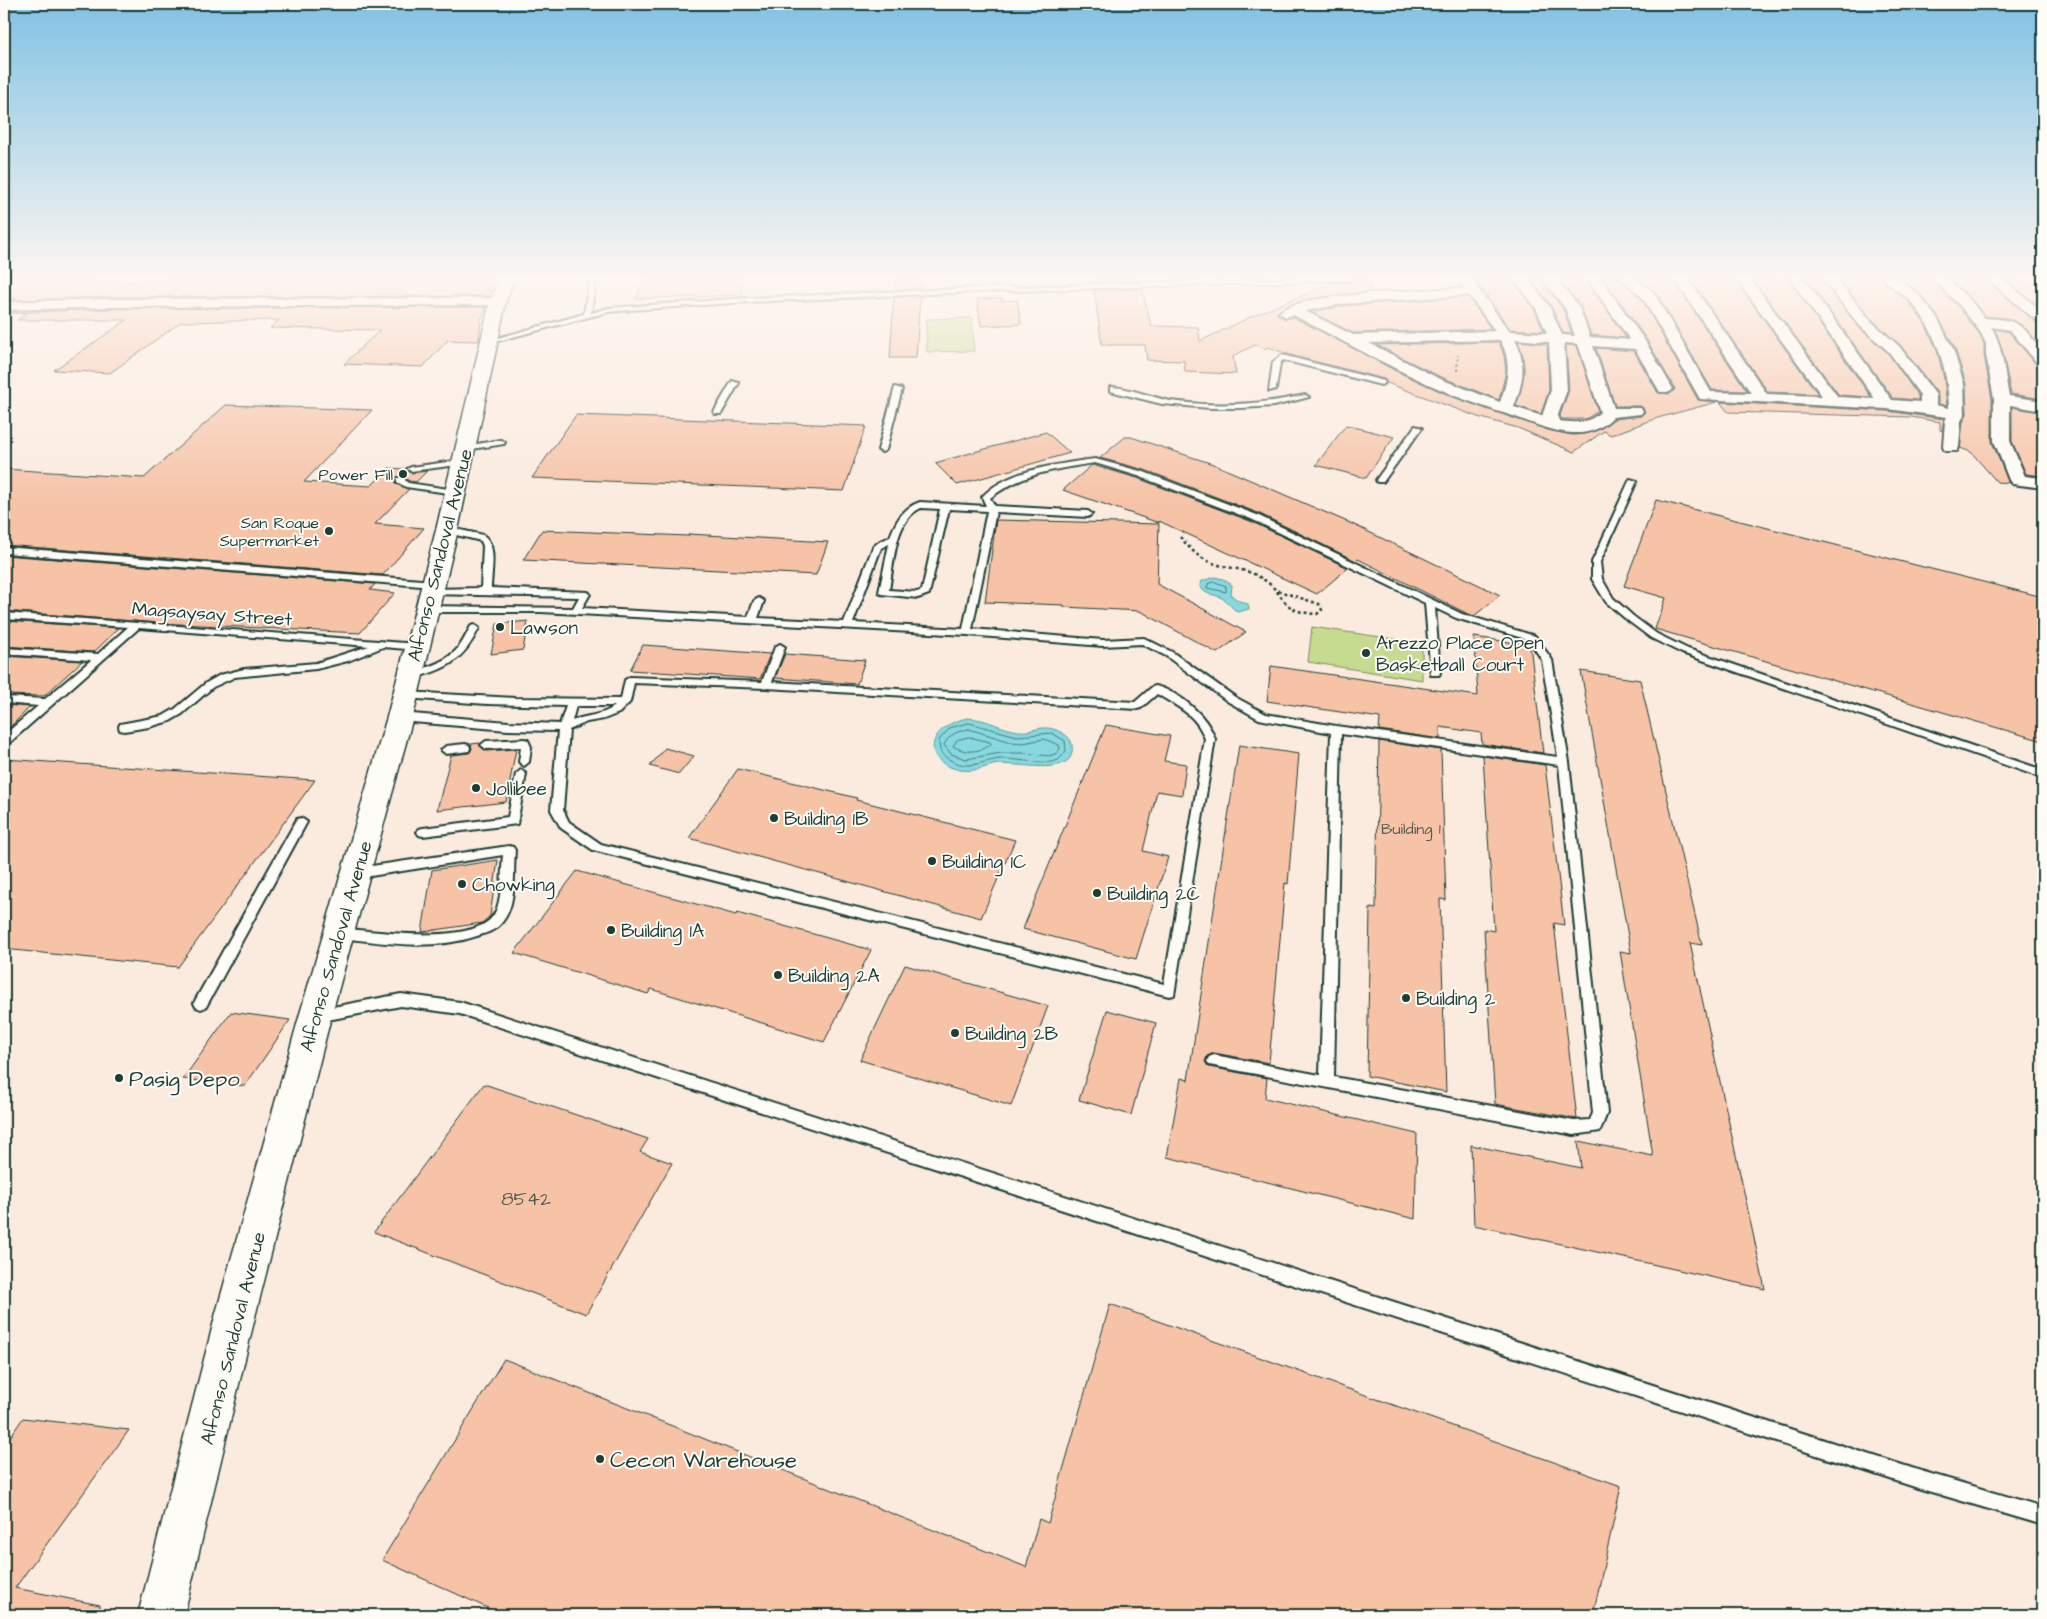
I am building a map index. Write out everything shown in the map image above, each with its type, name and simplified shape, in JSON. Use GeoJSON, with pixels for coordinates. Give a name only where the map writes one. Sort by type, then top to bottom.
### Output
{"type":"FeatureCollection","features":[{"type":"Feature","properties":{"kind":"main road","name":"Alfonso Sandoval Avenue"},"geometry":{"type":"LineString","coordinates":[[161,1615],[236,1313],[314,1017],[418,647],[487,353]]}},
{"type":"Feature","properties":{"kind":"street"},"geometry":{"type":"LineString","coordinates":[[1376,353],[1433,382],[1505,410],[1551,424],[1582,428],[1598,424],[1608,413],[1635,411]]}},
{"type":"Feature","properties":{"kind":"street"},"geometry":{"type":"LineString","coordinates":[[1505,410],[1514,383],[1516,361],[1514,353]]}},
{"type":"Feature","properties":{"kind":"street"},"geometry":{"type":"LineString","coordinates":[[1551,424],[1550,415],[1559,390],[1557,353]]}},
{"type":"Feature","properties":{"kind":"street"},"geometry":{"type":"LineString","coordinates":[[1588,353],[1608,413]]}},
{"type":"Feature","properties":{"kind":"street"},"geometry":{"type":"LineString","coordinates":[[1644,353],[1665,388]]}},
{"type":"Feature","properties":{"kind":"street"},"geometry":{"type":"LineString","coordinates":[[1681,353],[1706,396],[1887,404],[1928,408],[1957,414]]}},
{"type":"Feature","properties":{"kind":"street"},"geometry":{"type":"LineString","coordinates":[[1731,353],[1761,397]]}},
{"type":"Feature","properties":{"kind":"street"},"geometry":{"type":"LineString","coordinates":[[1799,353],[1834,402]]}},
{"type":"Feature","properties":{"kind":"street"},"geometry":{"type":"LineString","coordinates":[[1850,353],[1887,404]]}},
{"type":"Feature","properties":{"kind":"street"},"geometry":{"type":"LineString","coordinates":[[1897,353],[1928,394],[1928,408]]}},
{"type":"Feature","properties":{"kind":"street"},"geometry":{"type":"LineString","coordinates":[[1946,353],[1956,384],[1957,414],[1953,421],[1951,447]]}},
{"type":"Feature","properties":{"kind":"street"},"geometry":{"type":"LineString","coordinates":[[1993,353],[2002,399],[2002,441],[2006,454],[2018,480],[2043,483]]}},
{"type":"Feature","properties":{"kind":"street"},"geometry":{"type":"LineString","coordinates":[[2002,399],[2043,407]]}},
{"type":"Feature","properties":{"kind":"lane"},"geometry":{"type":"LineString","coordinates":[[1272,389],[1277,362],[1282,357],[1381,383]]}},
{"type":"Feature","properties":{"kind":"lane"},"geometry":{"type":"LineString","coordinates":[[718,412],[735,383]]}},
{"type":"Feature","properties":{"kind":"lane"},"geometry":{"type":"LineString","coordinates":[[1114,388],[1177,404],[1264,405],[1305,397]]}},
{"type":"Feature","properties":{"kind":"lane"},"geometry":{"type":"LineString","coordinates":[[882,450],[898,389]]}},
{"type":"Feature","properties":{"kind":"lane"},"geometry":{"type":"LineString","coordinates":[[1380,480],[1418,428]]}},
{"type":"Feature","properties":{"kind":"lane"},"geometry":{"type":"LineString","coordinates":[[411,469],[464,455],[501,442]]}},
{"type":"Feature","properties":{"kind":"lane"},"geometry":{"type":"LineString","coordinates":[[968,632],[992,509],[986,497],[999,487],[1041,469],[1095,461],[1141,474],[1254,517],[1459,616],[1532,638],[1547,660],[1564,762],[1600,1113],[1594,1126],[1574,1128],[1214,1060]]}},
{"type":"Feature","properties":{"kind":"lane"},"geometry":{"type":"LineString","coordinates":[[400,480],[406,485],[455,492]]}},
{"type":"Feature","properties":{"kind":"lane"},"geometry":{"type":"LineString","coordinates":[[1633,481],[1596,562],[1597,579],[1609,600],[1654,636],[1685,651],[2043,774]]}},
{"type":"Feature","properties":{"kind":"lane"},"geometry":{"type":"LineString","coordinates":[[945,506],[926,592],[910,595],[884,592],[894,539],[903,516],[911,508],[920,505],[945,506],[1088,514]]}},
{"type":"Feature","properties":{"kind":"lane"},"geometry":{"type":"LineString","coordinates":[[447,530],[480,537],[485,540],[487,546],[486,591]]}},
{"type":"Feature","properties":{"kind":"lane"},"geometry":{"type":"LineString","coordinates":[[847,626],[877,547],[894,539]]}},
{"type":"Feature","properties":{"kind":"lane"},"geometry":{"type":"LineString","coordinates":[[4,550],[431,595],[515,609],[968,632],[1103,643],[1144,641],[1192,668],[1231,699],[1263,716],[1336,730],[1564,762]]}},
{"type":"Feature","properties":{"kind":"lane"},"geometry":{"type":"LineString","coordinates":[[431,595],[486,591],[585,594],[576,611]]}},
{"type":"Feature","properties":{"kind":"lane"},"geometry":{"type":"LineString","coordinates":[[515,609],[522,592]]}},
{"type":"Feature","properties":{"kind":"lane"},"geometry":{"type":"LineString","coordinates":[[752,620],[759,601]]}},
{"type":"Feature","properties":{"kind":"lane"},"geometry":{"type":"LineString","coordinates":[[1430,602],[1435,673]]}},
{"type":"Feature","properties":{"kind":"lane","name":"Magsaysay Street"},"geometry":{"type":"LineString","coordinates":[[4,616],[137,624],[418,647]]}},
{"type":"Feature","properties":{"kind":"lane"},"geometry":{"type":"LineString","coordinates":[[4,741],[137,624]]}},
{"type":"Feature","properties":{"kind":"lane"},"geometry":{"type":"LineString","coordinates":[[405,696],[436,668],[461,654],[474,628]]}},
{"type":"Feature","properties":{"kind":"lane"},"geometry":{"type":"LineString","coordinates":[[124,727],[165,720],[174,715],[205,686],[239,672],[308,668],[361,654],[382,644]]}},
{"type":"Feature","properties":{"kind":"lane"},"geometry":{"type":"LineString","coordinates":[[766,685],[780,647]]}},
{"type":"Feature","properties":{"kind":"lane"},"geometry":{"type":"LineString","coordinates":[[4,651],[100,657]]}},
{"type":"Feature","properties":{"kind":"lane"},"geometry":{"type":"LineString","coordinates":[[405,696],[508,726],[564,728],[585,719],[610,714],[626,702],[630,680],[766,685],[1137,706],[1156,689],[1196,713],[1208,729],[1210,739],[1169,991],[1103,976],[597,847],[565,825],[557,810],[564,728],[572,703]]}},
{"type":"Feature","properties":{"kind":"lane"},"geometry":{"type":"LineString","coordinates":[[405,696],[572,703],[626,702]]}},
{"type":"Feature","properties":{"kind":"lane"},"geometry":{"type":"LineString","coordinates":[[4,700],[48,703]]}},
{"type":"Feature","properties":{"kind":"lane"},"geometry":{"type":"LineString","coordinates":[[1327,1081],[1336,730]]}},
{"type":"Feature","properties":{"kind":"lane"},"geometry":{"type":"LineString","coordinates":[[424,832],[512,821],[526,747],[524,743],[486,745]]}},
{"type":"Feature","properties":{"kind":"lane"},"geometry":{"type":"LineString","coordinates":[[446,750],[465,748]]}},
{"type":"Feature","properties":{"kind":"lane"},"geometry":{"type":"LineString","coordinates":[[201,1003],[301,822]]}},
{"type":"Feature","properties":{"kind":"lane"},"geometry":{"type":"LineString","coordinates":[[339,932],[412,940],[437,939],[482,930],[494,924],[500,917],[509,850],[355,873]]}},
{"type":"Feature","properties":{"kind":"lane"},"geometry":{"type":"LineString","coordinates":[[314,1017],[401,1000],[460,1008],[1911,1477],[2043,1516]]}},
{"type":"Feature","properties":{"kind":"path"},"geometry":{"type":"LineString","coordinates":[[1180,537],[1195,554],[1210,562],[1248,571],[1263,579],[1276,590],[1283,603],[1293,611],[1317,614],[1322,610],[1319,604],[1310,599],[1299,598],[1282,590],[1276,590]]}},
{"type":"Feature","properties":{"kind":"green space","name":"Arezzo Place Open Basketball Court"},"geometry":{"type":"Polygon","coordinates":[[[1312,627],[1422,643],[1422,680],[1308,662],[1312,627]]]}},
{"type":"Feature","properties":{"kind":"water"},"geometry":{"type":"Polygon","coordinates":[[[1215,577],[1223,579],[1232,585],[1231,595],[1239,601],[1248,604],[1249,609],[1238,612],[1219,596],[1204,591],[1200,586],[1202,581],[1215,577]]]}},
{"type":"Feature","properties":{"kind":"water"},"geometry":{"type":"Polygon","coordinates":[[[968,718],[982,720],[1019,731],[1051,728],[1064,734],[1070,740],[1072,754],[1067,761],[1060,765],[1041,767],[999,764],[977,769],[960,770],[938,759],[934,751],[934,743],[937,735],[944,728],[968,718]]]}},
{"type":"Feature","properties":{"kind":"building"},"geometry":{"type":"Polygon","coordinates":[[[79,353],[138,353],[110,373],[54,370],[79,353]]]}},
{"type":"Feature","properties":{"kind":"building"},"geometry":{"type":"Polygon","coordinates":[[[356,353],[436,353],[423,367],[344,364],[356,353]]]}},
{"type":"Feature","properties":{"kind":"building"},"geometry":{"type":"Polygon","coordinates":[[[890,353],[916,353],[916,358],[890,358],[890,353]]]}},
{"type":"Feature","properties":{"kind":"building"},"geometry":{"type":"Polygon","coordinates":[[[1146,353],[1240,353],[1233,356],[1236,374],[1185,372],[1184,361],[1147,360],[1146,353]]]}},
{"type":"Feature","properties":{"kind":"building"},"geometry":{"type":"Polygon","coordinates":[[[1284,353],[1361,353],[1453,397],[1548,430],[1572,435],[1584,434],[1600,429],[1614,419],[1641,416],[1645,412],[1641,406],[1615,406],[1597,353],[1635,353],[1658,393],[1670,394],[1675,389],[1654,353],[1672,353],[1698,400],[1717,402],[1654,419],[1611,435],[1604,431],[1574,452],[1518,428],[1478,417],[1387,383],[1384,379],[1284,353]]]}},
{"type":"Feature","properties":{"kind":"building"},"geometry":{"type":"Polygon","coordinates":[[[1391,353],[1503,353],[1504,356],[1506,371],[1499,400],[1439,376],[1391,353]]]}},
{"type":"Feature","properties":{"kind":"building"},"geometry":{"type":"Polygon","coordinates":[[[1522,353],[1547,353],[1549,390],[1541,414],[1516,406],[1524,373],[1522,353]]]}},
{"type":"Feature","properties":{"kind":"building"},"geometry":{"type":"Polygon","coordinates":[[[1567,353],[1579,353],[1598,411],[1586,419],[1561,419],[1560,415],[1569,390],[1567,353]]]}},
{"type":"Feature","properties":{"kind":"building"},"geometry":{"type":"Polygon","coordinates":[[[1691,353],[1721,353],[1747,391],[1712,390],[1691,353]]]}},
{"type":"Feature","properties":{"kind":"building"},"geometry":{"type":"Polygon","coordinates":[[[1741,353],[1788,353],[1818,394],[1768,392],[1741,353]]]}},
{"type":"Feature","properties":{"kind":"building"},"geometry":{"type":"Polygon","coordinates":[[[1807,353],[1840,353],[1871,397],[1839,395],[1807,353]]]}},
{"type":"Feature","properties":{"kind":"building"},"geometry":{"type":"Polygon","coordinates":[[[1860,353],[1888,353],[1918,396],[1918,400],[1893,398],[1860,353]]]}},
{"type":"Feature","properties":{"kind":"building"},"geometry":{"type":"Polygon","coordinates":[[[1906,353],[1938,353],[1944,379],[1947,406],[1938,404],[1938,394],[1906,353]]]}},
{"type":"Feature","properties":{"kind":"building"},"geometry":{"type":"Polygon","coordinates":[[[1956,353],[1984,353],[1992,399],[1992,442],[2009,483],[1997,482],[1971,452],[1960,448],[1963,422],[1967,414],[1966,384],[1956,353]]]}},
{"type":"Feature","properties":{"kind":"building"},"geometry":{"type":"Polygon","coordinates":[[[2003,353],[2026,353],[2037,365],[2043,367],[2043,399],[2011,394],[2003,353]]]}},
{"type":"Feature","properties":{"kind":"building"},"geometry":{"type":"Polygon","coordinates":[[[1720,402],[1887,411],[1944,419],[1942,431],[1940,430],[1940,422],[1911,417],[1728,412],[1720,402]]]}},
{"type":"Feature","properties":{"kind":"building"},"geometry":{"type":"Polygon","coordinates":[[[226,405],[372,410],[304,482],[371,486],[389,468],[405,469],[411,473],[427,471],[416,482],[409,481],[403,476],[396,477],[396,484],[409,489],[375,524],[424,528],[383,575],[4,545],[4,469],[144,478],[226,405]]]}},
{"type":"Feature","properties":{"kind":"building"},"geometry":{"type":"Polygon","coordinates":[[[2012,407],[2040,412],[2043,425],[2043,476],[2026,474],[2012,441],[2012,407]]]}},
{"type":"Feature","properties":{"kind":"building"},"geometry":{"type":"Polygon","coordinates":[[[576,415],[866,426],[844,491],[532,478],[576,415]]]}},
{"type":"Feature","properties":{"kind":"building"},"geometry":{"type":"Polygon","coordinates":[[[1346,425],[1394,437],[1366,478],[1316,465],[1346,425]]]}},
{"type":"Feature","properties":{"kind":"building"},"geometry":{"type":"Polygon","coordinates":[[[1046,432],[1070,453],[957,485],[935,463],[1046,432]]]}},
{"type":"Feature","properties":{"kind":"building"},"geometry":{"type":"Polygon","coordinates":[[[1125,437],[1131,437],[1213,464],[1350,523],[1500,595],[1474,616],[1358,559],[1356,561],[1258,513],[1145,470],[1100,458],[1125,437]]]}},
{"type":"Feature","properties":{"kind":"building"},"geometry":{"type":"Polygon","coordinates":[[[1092,465],[1137,478],[1250,521],[1348,568],[1317,594],[1159,521],[1159,523],[1063,490],[1092,465]]]}},
{"type":"Feature","properties":{"kind":"building"},"geometry":{"type":"Polygon","coordinates":[[[1656,500],[2043,597],[2043,741],[1655,629],[1666,598],[1624,586],[1656,500]]]}},
{"type":"Feature","properties":{"kind":"building"},"geometry":{"type":"Polygon","coordinates":[[[996,520],[1159,524],[1157,584],[1246,632],[1217,653],[1140,611],[1064,607],[1064,605],[985,602],[996,520]]]}},
{"type":"Feature","properties":{"kind":"building"},"geometry":{"type":"Polygon","coordinates":[[[542,530],[688,536],[689,534],[828,542],[816,575],[523,560],[542,530]]]}},
{"type":"Feature","properties":{"kind":"building"},"geometry":{"type":"Polygon","coordinates":[[[4,555],[375,584],[370,590],[395,593],[360,633],[159,623],[4,611],[4,555]]]}},
{"type":"Feature","properties":{"kind":"building"},"geometry":{"type":"Polygon","coordinates":[[[4,621],[119,628],[94,652],[4,646],[4,621]]]}},
{"type":"Feature","properties":{"kind":"building"},"geometry":{"type":"Polygon","coordinates":[[[528,621],[523,650],[491,654],[497,624],[528,621]]]}},
{"type":"Feature","properties":{"kind":"building"},"geometry":{"type":"Polygon","coordinates":[[[1474,637],[1530,645],[1543,753],[1482,744],[1481,733],[1440,727],[1440,739],[1379,730],[1380,718],[1267,701],[1271,666],[1478,696],[1474,637]]]}},
{"type":"Feature","properties":{"kind":"building"},"geometry":{"type":"Polygon","coordinates":[[[643,645],[770,654],[760,679],[630,670],[643,645]]]}},
{"type":"Feature","properties":{"kind":"building"},"geometry":{"type":"Polygon","coordinates":[[[785,654],[865,660],[857,684],[775,678],[785,654]]]}},
{"type":"Feature","properties":{"kind":"building"},"geometry":{"type":"Polygon","coordinates":[[[4,656],[82,661],[44,696],[4,695],[4,656]]]}},
{"type":"Feature","properties":{"kind":"building"},"geometry":{"type":"Polygon","coordinates":[[[1581,671],[1640,680],[1702,945],[1690,943],[1765,1289],[1474,1225],[1471,1145],[1581,1168],[1578,1141],[1653,1156],[1620,951],[1631,953],[1581,671]]]}},
{"type":"Feature","properties":{"kind":"building"},"geometry":{"type":"Polygon","coordinates":[[[4,705],[30,707],[4,733],[4,705]]]}},
{"type":"Feature","properties":{"kind":"building"},"geometry":{"type":"Polygon","coordinates":[[[1106,725],[1170,736],[1164,761],[1186,764],[1182,795],[1157,791],[1143,851],[1168,857],[1136,959],[1023,929],[1106,725]]]}},
{"type":"Feature","properties":{"kind":"building"},"geometry":{"type":"Polygon","coordinates":[[[1379,741],[1441,750],[1446,900],[1440,899],[1446,1092],[1367,1076],[1370,908],[1376,909],[1379,741]]]}},
{"type":"Feature","properties":{"kind":"building","name":"Jollibee"},"geometry":{"type":"Polygon","coordinates":[[[480,743],[480,746],[486,751],[516,749],[506,802],[437,810],[451,755],[469,753],[472,749],[471,744],[480,743]]]}},
{"type":"Feature","properties":{"kind":"building"},"geometry":{"type":"Polygon","coordinates":[[[1239,745],[1299,754],[1288,884],[1285,883],[1269,1063],[1214,1053],[1207,1056],[1205,1062],[1209,1067],[1267,1078],[1265,1098],[1417,1134],[1415,1219],[1167,1157],[1181,1078],[1188,1080],[1239,745]]]}},
{"type":"Feature","properties":{"kind":"building"},"geometry":{"type":"Polygon","coordinates":[[[665,748],[694,756],[679,774],[650,766],[665,748]]]}},
{"type":"Feature","properties":{"kind":"building"},"geometry":{"type":"Polygon","coordinates":[[[1483,756],[1545,765],[1564,925],[1554,923],[1577,1119],[1495,1104],[1484,929],[1494,931],[1483,756]]]}},
{"type":"Feature","properties":{"kind":"building"},"geometry":{"type":"Polygon","coordinates":[[[4,759],[315,780],[178,967],[4,949],[4,759]]]}},
{"type":"Feature","properties":{"kind":"building"},"geometry":{"type":"Polygon","coordinates":[[[738,769],[1015,840],[981,918],[689,838],[738,769]]]}},
{"type":"Feature","properties":{"kind":"building","name":"Chowking"},"geometry":{"type":"Polygon","coordinates":[[[498,860],[490,916],[482,923],[422,932],[432,870],[498,860]]]}},
{"type":"Feature","properties":{"kind":"building"},"geometry":{"type":"Polygon","coordinates":[[[577,871],[871,950],[824,1042],[651,989],[648,994],[514,953],[577,871]]]}},
{"type":"Feature","properties":{"kind":"building","name":"Building 2B"},"geometry":{"type":"Polygon","coordinates":[[[905,965],[1048,1006],[1011,1106],[860,1060],[905,965]]]}},
{"type":"Feature","properties":{"kind":"building"},"geometry":{"type":"Polygon","coordinates":[[[1107,1010],[1156,1023],[1131,1115],[1079,1100],[1107,1010]]]}},
{"type":"Feature","properties":{"kind":"building"},"geometry":{"type":"Polygon","coordinates":[[[231,1012],[290,1020],[245,1086],[183,1079],[231,1012]]]}},
{"type":"Feature","properties":{"kind":"building"},"geometry":{"type":"Polygon","coordinates":[[[484,1084],[648,1139],[640,1152],[672,1163],[586,1314],[374,1232],[484,1084]]]}},
{"type":"Feature","properties":{"kind":"building"},"geometry":{"type":"Polygon","coordinates":[[[1110,1304],[1621,1486],[1593,1615],[503,1615],[382,1560],[504,1359],[1026,1567],[1039,1519],[1048,1523],[1110,1304]]]}},
{"type":"Feature","properties":{"kind":"building"},"geometry":{"type":"Polygon","coordinates":[[[23,1418],[129,1430],[15,1588],[100,1605],[99,1615],[4,1615],[4,1446],[23,1418]]]}},
{"type":"Feature","properties":{"kind":"place","name":"Power Fill"},"geometry":{"type":"Point","coordinates":[403,474]}},
{"type":"Feature","properties":{"kind":"place","name":"San Roque Supermarket"},"geometry":{"type":"Point","coordinates":[329,531]}},
{"type":"Feature","properties":{"kind":"place","name":"Lawson"},"geometry":{"type":"Point","coordinates":[500,627]}},
{"type":"Feature","properties":{"kind":"place","name":"Arezzo Place Open Basketball Court"},"geometry":{"type":"Point","coordinates":[1366,653]}},
{"type":"Feature","properties":{"kind":"place","name":"Jollibee"},"geometry":{"type":"Point","coordinates":[476,788]}},
{"type":"Feature","properties":{"kind":"place","name":"Building 1B"},"geometry":{"type":"Point","coordinates":[774,818]}},
{"type":"Feature","properties":{"kind":"place","name":"Building 1C"},"geometry":{"type":"Point","coordinates":[932,861]}},
{"type":"Feature","properties":{"kind":"place","name":"Chowking"},"geometry":{"type":"Point","coordinates":[462,884]}},
{"type":"Feature","properties":{"kind":"place","name":"Building 2C"},"geometry":{"type":"Point","coordinates":[1097,893]}},
{"type":"Feature","properties":{"kind":"place","name":"Building 1A"},"geometry":{"type":"Point","coordinates":[611,930]}},
{"type":"Feature","properties":{"kind":"place","name":"Building 2A"},"geometry":{"type":"Point","coordinates":[778,975]}},
{"type":"Feature","properties":{"kind":"place","name":"Building 2"},"geometry":{"type":"Point","coordinates":[1406,998]}},
{"type":"Feature","properties":{"kind":"place","name":"Building 2B"},"geometry":{"type":"Point","coordinates":[955,1033]}},
{"type":"Feature","properties":{"kind":"place","name":"Pasig Depo"},"geometry":{"type":"Point","coordinates":[119,1078]}},
{"type":"Feature","properties":{"kind":"place","name":"Cecon Warehouse"},"geometry":{"type":"Point","coordinates":[600,1459]}}]}
